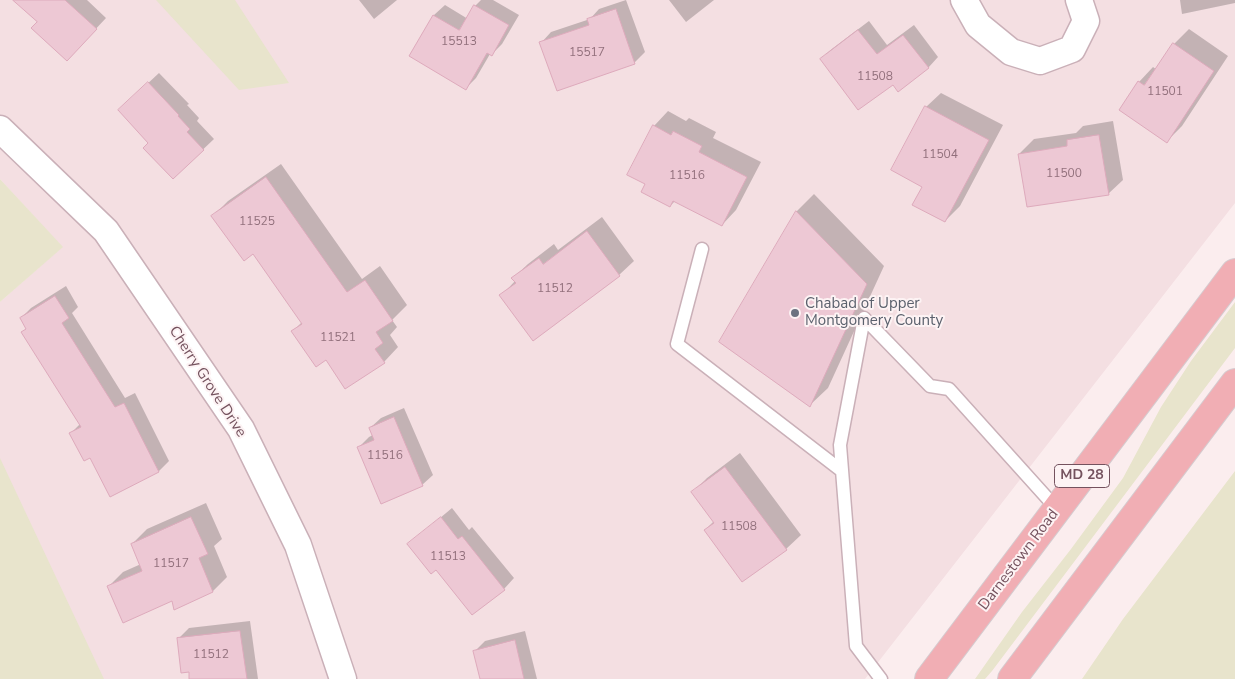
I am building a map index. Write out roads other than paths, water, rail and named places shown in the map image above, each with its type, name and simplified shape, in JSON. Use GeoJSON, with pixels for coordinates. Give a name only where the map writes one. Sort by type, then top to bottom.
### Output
{"type":"FeatureCollection","features":[{"type":"Feature","properties":{"kind":"main road","name":"Darnestown Road"},"geometry":{"type":"LineString","coordinates":[[928,679],[1235,273]]}},
{"type":"Feature","properties":{"kind":"main road"},"geometry":{"type":"LineString","coordinates":[[1012,679],[1235,383]]}},
{"type":"Feature","properties":{"kind":"street"},"geometry":{"type":"LineString","coordinates":[[964,0],[978,25],[1011,52],[1040,61],[1072,49],[1086,21],[1079,0]]}},
{"type":"Feature","properties":{"kind":"street","name":"Cherry Grove Drive"},"geometry":{"type":"LineString","coordinates":[[0,129],[106,231],[241,429],[298,544],[343,679]]}},
{"type":"Feature","properties":{"kind":"lane"},"geometry":{"type":"LineString","coordinates":[[702,248],[676,344],[842,471]]}},
{"type":"Feature","properties":{"kind":"lane"},"geometry":{"type":"LineString","coordinates":[[881,679],[856,646],[840,445],[864,318],[930,386],[949,389],[1057,509]]}},
{"type":"Feature","properties":{"kind":"place","name":"Chabad of Upper Montgomery County"},"geometry":{"type":"Point","coordinates":[795,313]}}]}
